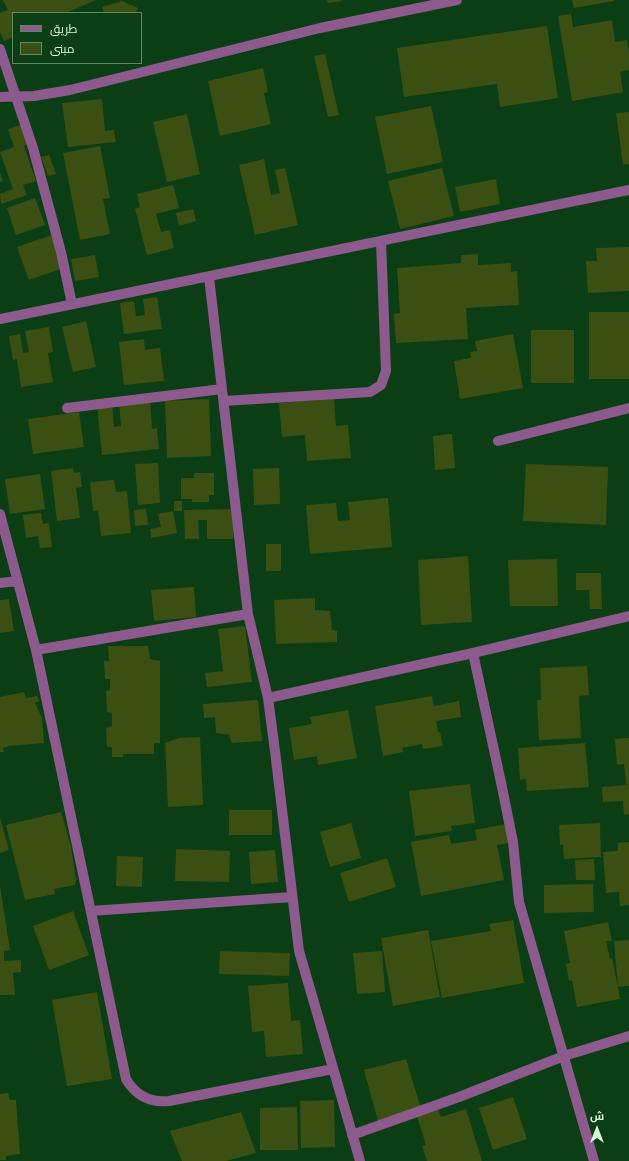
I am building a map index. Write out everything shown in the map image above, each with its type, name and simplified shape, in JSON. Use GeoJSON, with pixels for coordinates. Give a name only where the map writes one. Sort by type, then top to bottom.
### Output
{"type":"FeatureCollection","features":[{"type":"Feature","properties":{"kind":"street"},"geometry":{"type":"LineString","coordinates":[[0,97],[34,96],[70,90],[320,28],[458,0]]}},
{"type":"Feature","properties":{"kind":"street"},"geometry":{"type":"LineString","coordinates":[[0,49],[33,148],[61,252],[72,304]]}},
{"type":"Feature","properties":{"kind":"street"},"geometry":{"type":"LineString","coordinates":[[0,319],[629,190]]}},
{"type":"Feature","properties":{"kind":"street"},"geometry":{"type":"LineString","coordinates":[[224,401],[370,392],[381,385],[386,371],[381,241]]}},
{"type":"Feature","properties":{"kind":"street"},"geometry":{"type":"LineString","coordinates":[[209,277],[248,614],[268,698],[299,951],[360,1161]]}},
{"type":"Feature","properties":{"kind":"street"},"geometry":{"type":"LineString","coordinates":[[66,408],[222,389]]}},
{"type":"Feature","properties":{"kind":"street"},"geometry":{"type":"LineString","coordinates":[[498,441],[629,408]]}},
{"type":"Feature","properties":{"kind":"street"},"geometry":{"type":"LineString","coordinates":[[0,514],[36,650],[126,1079],[136,1093],[144,1098],[156,1101],[169,1101],[333,1068]]}},
{"type":"Feature","properties":{"kind":"street"},"geometry":{"type":"LineString","coordinates":[[0,583],[18,581]]}},
{"type":"Feature","properties":{"kind":"street"},"geometry":{"type":"LineString","coordinates":[[36,650],[248,614]]}},
{"type":"Feature","properties":{"kind":"street"},"geometry":{"type":"LineString","coordinates":[[268,698],[473,653],[629,616]]}},
{"type":"Feature","properties":{"kind":"street"},"geometry":{"type":"LineString","coordinates":[[473,653],[513,842],[519,902],[594,1161]]}},
{"type":"Feature","properties":{"kind":"street"},"geometry":{"type":"LineString","coordinates":[[91,912],[292,898]]}},
{"type":"Feature","properties":{"kind":"street"},"geometry":{"type":"LineString","coordinates":[[352,1135],[459,1097],[564,1056],[629,1036]]}},
{"type":"Feature","properties":{"kind":"building"},"geometry":{"type":"Polygon","coordinates":[[[3,0],[96,0],[68,12],[12,12],[12,37],[4,41],[0,32],[0,13],[8,10],[3,0]]]}},
{"type":"Feature","properties":{"kind":"building"},"geometry":{"type":"Polygon","coordinates":[[[327,0],[341,0],[341,1],[328,3],[327,0]]]}},
{"type":"Feature","properties":{"kind":"building"},"geometry":{"type":"Polygon","coordinates":[[[572,0],[614,0],[614,1],[574,8],[572,0]]]}},
{"type":"Feature","properties":{"kind":"building"},"geometry":{"type":"Polygon","coordinates":[[[122,1],[138,8],[136,12],[104,12],[102,7],[122,1]]]}},
{"type":"Feature","properties":{"kind":"building"},"geometry":{"type":"Polygon","coordinates":[[[571,14],[573,27],[612,20],[615,42],[627,40],[629,70],[620,72],[623,92],[572,101],[558,16],[571,14]]]}},
{"type":"Feature","properties":{"kind":"building"},"geometry":{"type":"Polygon","coordinates":[[[547,26],[558,98],[500,107],[497,84],[404,97],[397,48],[547,26]]]}},
{"type":"Feature","properties":{"kind":"building"},"geometry":{"type":"Polygon","coordinates":[[[325,54],[339,115],[328,117],[314,56],[325,54]]]}},
{"type":"Feature","properties":{"kind":"building"},"geometry":{"type":"Polygon","coordinates":[[[263,68],[268,92],[264,93],[271,124],[220,136],[208,81],[263,68]]]}},
{"type":"Feature","properties":{"kind":"building"},"geometry":{"type":"Polygon","coordinates":[[[102,99],[105,131],[114,130],[116,142],[68,147],[62,103],[102,99]]]}},
{"type":"Feature","properties":{"kind":"building"},"geometry":{"type":"Polygon","coordinates":[[[431,106],[443,162],[387,174],[375,117],[431,106]]]}},
{"type":"Feature","properties":{"kind":"building"},"geometry":{"type":"Polygon","coordinates":[[[629,112],[629,164],[623,165],[616,113],[629,112]]]}},
{"type":"Feature","properties":{"kind":"building"},"geometry":{"type":"Polygon","coordinates":[[[187,114],[200,174],[167,182],[153,122],[187,114]]]}},
{"type":"Feature","properties":{"kind":"building"},"geometry":{"type":"Polygon","coordinates":[[[23,124],[29,144],[24,146],[36,181],[23,185],[27,195],[1,204],[0,194],[13,189],[0,152],[14,147],[8,129],[23,124]]]}},
{"type":"Feature","properties":{"kind":"building"},"geometry":{"type":"Polygon","coordinates":[[[100,146],[110,198],[103,199],[110,234],[80,240],[63,153],[100,146]]]}},
{"type":"Feature","properties":{"kind":"building"},"geometry":{"type":"Polygon","coordinates":[[[49,155],[56,174],[48,176],[41,157],[49,155]]]}},
{"type":"Feature","properties":{"kind":"building"},"geometry":{"type":"Polygon","coordinates":[[[264,159],[271,195],[280,193],[275,170],[285,168],[298,225],[255,235],[239,165],[264,159]]]}},
{"type":"Feature","properties":{"kind":"building"},"geometry":{"type":"Polygon","coordinates":[[[442,168],[454,216],[400,229],[388,181],[442,168]]]}},
{"type":"Feature","properties":{"kind":"building"},"geometry":{"type":"Polygon","coordinates":[[[0,172],[3,181],[0,182],[0,172]]]}},
{"type":"Feature","properties":{"kind":"building"},"geometry":{"type":"Polygon","coordinates":[[[496,179],[500,204],[460,212],[455,187],[496,179]]]}},
{"type":"Feature","properties":{"kind":"building"},"geometry":{"type":"Polygon","coordinates":[[[173,185],[179,208],[156,214],[161,232],[170,230],[174,248],[147,255],[135,209],[140,207],[137,194],[173,185]]]}},
{"type":"Feature","properties":{"kind":"building"},"geometry":{"type":"Polygon","coordinates":[[[35,198],[45,225],[16,235],[7,208],[35,198]]]}},
{"type":"Feature","properties":{"kind":"building"},"geometry":{"type":"Polygon","coordinates":[[[193,209],[196,221],[179,226],[176,213],[193,209]]]}},
{"type":"Feature","properties":{"kind":"building"},"geometry":{"type":"Polygon","coordinates":[[[52,235],[63,268],[29,280],[17,247],[52,235]]]}},
{"type":"Feature","properties":{"kind":"building"},"geometry":{"type":"Polygon","coordinates":[[[629,247],[629,291],[588,293],[586,261],[597,261],[596,248],[629,247]]]}},
{"type":"Feature","properties":{"kind":"building"},"geometry":{"type":"Polygon","coordinates":[[[478,254],[478,265],[511,263],[511,272],[517,271],[519,305],[466,308],[468,339],[396,343],[394,314],[400,313],[397,268],[461,263],[461,255],[478,254]]]}},
{"type":"Feature","properties":{"kind":"building"},"geometry":{"type":"Polygon","coordinates":[[[95,255],[99,277],[75,281],[71,259],[95,255]]]}},
{"type":"Feature","properties":{"kind":"building"},"geometry":{"type":"Polygon","coordinates":[[[157,297],[162,329],[124,334],[120,303],[134,301],[136,316],[145,315],[143,299],[157,297]]]}},
{"type":"Feature","properties":{"kind":"building"},"geometry":{"type":"Polygon","coordinates":[[[589,312],[629,312],[629,379],[589,379],[589,312]]]}},
{"type":"Feature","properties":{"kind":"building"},"geometry":{"type":"Polygon","coordinates":[[[86,321],[96,367],[73,372],[62,327],[86,321]]]}},
{"type":"Feature","properties":{"kind":"building"},"geometry":{"type":"Polygon","coordinates":[[[49,327],[53,352],[48,353],[53,382],[21,387],[17,359],[13,360],[9,336],[20,334],[23,353],[29,352],[25,331],[49,327]]]}},
{"type":"Feature","properties":{"kind":"building"},"geometry":{"type":"Polygon","coordinates":[[[531,330],[574,330],[574,383],[531,383],[531,330]]]}},
{"type":"Feature","properties":{"kind":"building"},"geometry":{"type":"Polygon","coordinates":[[[513,334],[523,388],[460,399],[454,361],[471,358],[470,352],[477,351],[475,341],[513,334]]]}},
{"type":"Feature","properties":{"kind":"building"},"geometry":{"type":"Polygon","coordinates":[[[144,339],[145,350],[160,348],[164,381],[124,385],[119,342],[144,339]]]}},
{"type":"Feature","properties":{"kind":"building"},"geometry":{"type":"Polygon","coordinates":[[[150,399],[152,429],[157,428],[159,449],[102,455],[97,405],[112,403],[114,427],[121,426],[119,402],[150,399]]]}},
{"type":"Feature","properties":{"kind":"building"},"geometry":{"type":"Polygon","coordinates":[[[209,399],[211,456],[167,458],[165,401],[209,399]]]}},
{"type":"Feature","properties":{"kind":"building"},"geometry":{"type":"Polygon","coordinates":[[[334,399],[336,426],[348,425],[351,458],[307,461],[305,435],[282,437],[279,403],[334,399]]]}},
{"type":"Feature","properties":{"kind":"building"},"geometry":{"type":"Polygon","coordinates":[[[79,412],[84,447],[33,454],[28,419],[79,412]]]}},
{"type":"Feature","properties":{"kind":"building"},"geometry":{"type":"Polygon","coordinates":[[[452,434],[455,468],[435,470],[433,436],[452,434]]]}},
{"type":"Feature","properties":{"kind":"building"},"geometry":{"type":"Polygon","coordinates":[[[158,463],[160,503],[138,505],[135,464],[158,463]]]}},
{"type":"Feature","properties":{"kind":"building"},"geometry":{"type":"Polygon","coordinates":[[[526,464],[608,467],[606,525],[523,521],[526,464]]]}},
{"type":"Feature","properties":{"kind":"building"},"geometry":{"type":"Polygon","coordinates":[[[73,468],[74,473],[80,472],[82,487],[76,488],[80,518],[57,521],[51,471],[73,468]]]}},
{"type":"Feature","properties":{"kind":"building"},"geometry":{"type":"Polygon","coordinates":[[[279,468],[280,504],[254,505],[253,469],[279,468]]]}},
{"type":"Feature","properties":{"kind":"building"},"geometry":{"type":"Polygon","coordinates":[[[194,473],[214,473],[214,495],[209,495],[209,502],[192,502],[192,499],[181,499],[181,478],[194,478],[194,473]]]}},
{"type":"Feature","properties":{"kind":"building"},"geometry":{"type":"Polygon","coordinates":[[[40,474],[45,509],[10,514],[5,479],[40,474]]]}},
{"type":"Feature","properties":{"kind":"building"},"geometry":{"type":"Polygon","coordinates":[[[114,480],[116,492],[127,491],[131,533],[101,536],[98,510],[93,511],[90,482],[114,480]]]}},
{"type":"Feature","properties":{"kind":"building"},"geometry":{"type":"Polygon","coordinates":[[[388,498],[392,547],[310,554],[306,505],[336,503],[338,521],[350,520],[348,502],[388,498]]]}},
{"type":"Feature","properties":{"kind":"building"},"geometry":{"type":"Polygon","coordinates":[[[174,501],[182,501],[182,511],[174,511],[174,501]]]}},
{"type":"Feature","properties":{"kind":"building"},"geometry":{"type":"Polygon","coordinates":[[[146,509],[148,525],[135,526],[134,510],[146,509]]]}},
{"type":"Feature","properties":{"kind":"building"},"geometry":{"type":"Polygon","coordinates":[[[233,509],[233,539],[207,539],[207,520],[198,520],[199,539],[185,539],[184,510],[233,509]]]}},
{"type":"Feature","properties":{"kind":"building"},"geometry":{"type":"Polygon","coordinates":[[[173,511],[177,533],[151,538],[150,529],[161,527],[158,514],[173,511]]]}},
{"type":"Feature","properties":{"kind":"building"},"geometry":{"type":"Polygon","coordinates":[[[41,513],[43,524],[49,523],[52,547],[40,548],[38,536],[26,538],[23,515],[41,513]]]}},
{"type":"Feature","properties":{"kind":"building"},"geometry":{"type":"Polygon","coordinates":[[[266,544],[281,544],[281,571],[266,571],[266,544]]]}},
{"type":"Feature","properties":{"kind":"building"},"geometry":{"type":"Polygon","coordinates":[[[468,556],[472,622],[421,625],[418,560],[468,556]]]}},
{"type":"Feature","properties":{"kind":"building"},"geometry":{"type":"Polygon","coordinates":[[[557,559],[558,606],[510,606],[508,560],[557,559]]]}},
{"type":"Feature","properties":{"kind":"building"},"geometry":{"type":"Polygon","coordinates":[[[576,573],[601,573],[602,609],[590,609],[589,590],[576,590],[576,573]]]}},
{"type":"Feature","properties":{"kind":"building"},"geometry":{"type":"Polygon","coordinates":[[[194,587],[196,617],[154,621],[151,590],[194,587]]]}},
{"type":"Feature","properties":{"kind":"building"},"geometry":{"type":"Polygon","coordinates":[[[315,598],[315,610],[330,611],[332,630],[337,631],[337,642],[276,644],[274,600],[315,598]]]}},
{"type":"Feature","properties":{"kind":"building"},"geometry":{"type":"Polygon","coordinates":[[[9,599],[14,631],[0,633],[0,600],[9,599]]]}},
{"type":"Feature","properties":{"kind":"building"},"geometry":{"type":"Polygon","coordinates":[[[245,626],[252,682],[207,687],[205,673],[223,671],[218,629],[245,626]]]}},
{"type":"Feature","properties":{"kind":"building"},"geometry":{"type":"Polygon","coordinates":[[[108,646],[148,646],[150,659],[160,661],[160,743],[154,743],[154,754],[123,754],[123,757],[112,757],[112,747],[107,747],[106,728],[112,726],[112,713],[107,712],[106,691],[110,690],[110,679],[105,679],[104,661],[109,661],[108,646]]]}},
{"type":"Feature","properties":{"kind":"building"},"geometry":{"type":"Polygon","coordinates":[[[587,666],[589,695],[579,696],[581,738],[539,740],[537,700],[541,700],[540,668],[587,666]]]}},
{"type":"Feature","properties":{"kind":"building"},"geometry":{"type":"Polygon","coordinates":[[[24,692],[26,698],[37,696],[39,701],[35,703],[42,718],[44,743],[9,746],[3,748],[4,752],[0,752],[0,697],[24,692]]]}},
{"type":"Feature","properties":{"kind":"building"},"geometry":{"type":"Polygon","coordinates":[[[432,696],[434,706],[459,701],[461,717],[436,721],[443,746],[423,749],[422,744],[402,748],[403,752],[383,756],[375,706],[432,696]]]}},
{"type":"Feature","properties":{"kind":"building"},"geometry":{"type":"Polygon","coordinates":[[[258,700],[262,741],[232,743],[229,735],[216,733],[215,717],[204,718],[203,704],[258,700]]]}},
{"type":"Feature","properties":{"kind":"building"},"geometry":{"type":"Polygon","coordinates":[[[348,710],[357,758],[318,765],[317,756],[294,760],[289,728],[312,724],[310,717],[348,710]]]}},
{"type":"Feature","properties":{"kind":"building"},"geometry":{"type":"Polygon","coordinates":[[[200,737],[203,805],[168,807],[165,743],[179,738],[200,737]]]}},
{"type":"Feature","properties":{"kind":"building"},"geometry":{"type":"Polygon","coordinates":[[[629,738],[629,814],[624,815],[623,801],[603,802],[602,787],[626,785],[624,764],[617,765],[615,739],[629,738]]]}},
{"type":"Feature","properties":{"kind":"building"},"geometry":{"type":"Polygon","coordinates":[[[585,743],[589,787],[527,791],[526,779],[520,780],[518,748],[585,743]]]}},
{"type":"Feature","properties":{"kind":"building"},"geometry":{"type":"Polygon","coordinates":[[[470,784],[475,823],[451,826],[452,831],[415,836],[409,791],[470,784]]]}},
{"type":"Feature","properties":{"kind":"building"},"geometry":{"type":"Polygon","coordinates":[[[229,810],[272,810],[272,835],[229,835],[229,810]]]}},
{"type":"Feature","properties":{"kind":"building"},"geometry":{"type":"Polygon","coordinates":[[[61,812],[71,847],[76,879],[75,885],[54,889],[55,894],[25,900],[6,825],[61,812]]]}},
{"type":"Feature","properties":{"kind":"building"},"geometry":{"type":"Polygon","coordinates":[[[0,818],[9,850],[0,853],[0,818]]]}},
{"type":"Feature","properties":{"kind":"building"},"geometry":{"type":"Polygon","coordinates":[[[351,823],[361,858],[330,867],[320,832],[351,823]]]}},
{"type":"Feature","properties":{"kind":"building"},"geometry":{"type":"Polygon","coordinates":[[[600,823],[601,857],[564,859],[563,845],[560,845],[559,825],[600,823]]]}},
{"type":"Feature","properties":{"kind":"building"},"geometry":{"type":"Polygon","coordinates":[[[506,824],[509,843],[497,845],[504,880],[421,896],[411,842],[449,835],[451,844],[477,840],[475,830],[506,824]]]}},
{"type":"Feature","properties":{"kind":"building"},"geometry":{"type":"Polygon","coordinates":[[[629,842],[629,905],[620,906],[619,892],[606,893],[603,852],[618,851],[618,843],[629,842]]]}},
{"type":"Feature","properties":{"kind":"building"},"geometry":{"type":"Polygon","coordinates":[[[176,849],[230,851],[229,882],[175,881],[176,849]]]}},
{"type":"Feature","properties":{"kind":"building"},"geometry":{"type":"Polygon","coordinates":[[[275,850],[278,882],[251,884],[249,852],[275,850]]]}},
{"type":"Feature","properties":{"kind":"building"},"geometry":{"type":"Polygon","coordinates":[[[117,856],[143,857],[142,887],[116,886],[117,856]]]}},
{"type":"Feature","properties":{"kind":"building"},"geometry":{"type":"Polygon","coordinates":[[[387,858],[396,887],[349,902],[340,873],[387,858]]]}},
{"type":"Feature","properties":{"kind":"building"},"geometry":{"type":"Polygon","coordinates":[[[594,859],[595,880],[576,880],[575,860],[594,859]]]}},
{"type":"Feature","properties":{"kind":"building"},"geometry":{"type":"Polygon","coordinates":[[[593,884],[594,912],[544,913],[544,885],[593,884]]]}},
{"type":"Feature","properties":{"kind":"building"},"geometry":{"type":"Polygon","coordinates":[[[0,886],[10,950],[4,951],[4,961],[21,960],[21,972],[13,973],[15,995],[0,995],[0,886]]]}},
{"type":"Feature","properties":{"kind":"building"},"geometry":{"type":"Polygon","coordinates":[[[73,911],[89,955],[49,970],[33,926],[73,911]]]}},
{"type":"Feature","properties":{"kind":"building"},"geometry":{"type":"Polygon","coordinates":[[[513,920],[524,983],[442,998],[431,941],[491,931],[489,924],[513,920]]]}},
{"type":"Feature","properties":{"kind":"building"},"geometry":{"type":"Polygon","coordinates":[[[608,922],[612,941],[606,941],[610,959],[612,958],[620,999],[577,1007],[572,980],[569,981],[566,964],[570,963],[564,931],[608,922]]]}},
{"type":"Feature","properties":{"kind":"building"},"geometry":{"type":"Polygon","coordinates":[[[428,930],[440,997],[393,1006],[381,938],[428,930]]]}},
{"type":"Feature","properties":{"kind":"building"},"geometry":{"type":"Polygon","coordinates":[[[629,940],[629,986],[618,987],[614,941],[629,940]]]}},
{"type":"Feature","properties":{"kind":"building"},"geometry":{"type":"Polygon","coordinates":[[[220,951],[290,953],[289,976],[219,974],[220,951]]]}},
{"type":"Feature","properties":{"kind":"building"},"geometry":{"type":"Polygon","coordinates":[[[382,951],[385,992],[357,994],[353,953],[382,951]]]}},
{"type":"Feature","properties":{"kind":"building"},"geometry":{"type":"Polygon","coordinates":[[[288,983],[291,1021],[300,1020],[303,1054],[266,1057],[264,1031],[252,1032],[248,986],[288,983]]]}},
{"type":"Feature","properties":{"kind":"building"},"geometry":{"type":"Polygon","coordinates":[[[97,992],[112,1079],[67,1086],[52,1000],[97,992]]]}},
{"type":"Feature","properties":{"kind":"building"},"geometry":{"type":"Polygon","coordinates":[[[406,1059],[421,1109],[378,1121],[364,1070],[406,1059]]]}},
{"type":"Feature","properties":{"kind":"building"},"geometry":{"type":"Polygon","coordinates":[[[8,1093],[10,1100],[16,1100],[20,1154],[6,1156],[6,1160],[0,1160],[0,1094],[8,1093]]]}},
{"type":"Feature","properties":{"kind":"building"},"geometry":{"type":"Polygon","coordinates":[[[513,1097],[527,1139],[493,1150],[479,1108],[513,1097]]]}},
{"type":"Feature","properties":{"kind":"building"},"geometry":{"type":"Polygon","coordinates":[[[334,1100],[335,1147],[301,1148],[300,1101],[334,1100]]]}},
{"type":"Feature","properties":{"kind":"building"},"geometry":{"type":"Polygon","coordinates":[[[297,1107],[298,1150],[260,1150],[260,1108],[297,1107]]]}},
{"type":"Feature","properties":{"kind":"building"},"geometry":{"type":"Polygon","coordinates":[[[438,1109],[441,1117],[466,1109],[482,1161],[427,1161],[422,1146],[426,1145],[417,1116],[438,1109]]]}},
{"type":"Feature","properties":{"kind":"building"},"geometry":{"type":"Polygon","coordinates":[[[241,1112],[256,1153],[226,1161],[182,1161],[170,1131],[241,1112]]]}}]}
